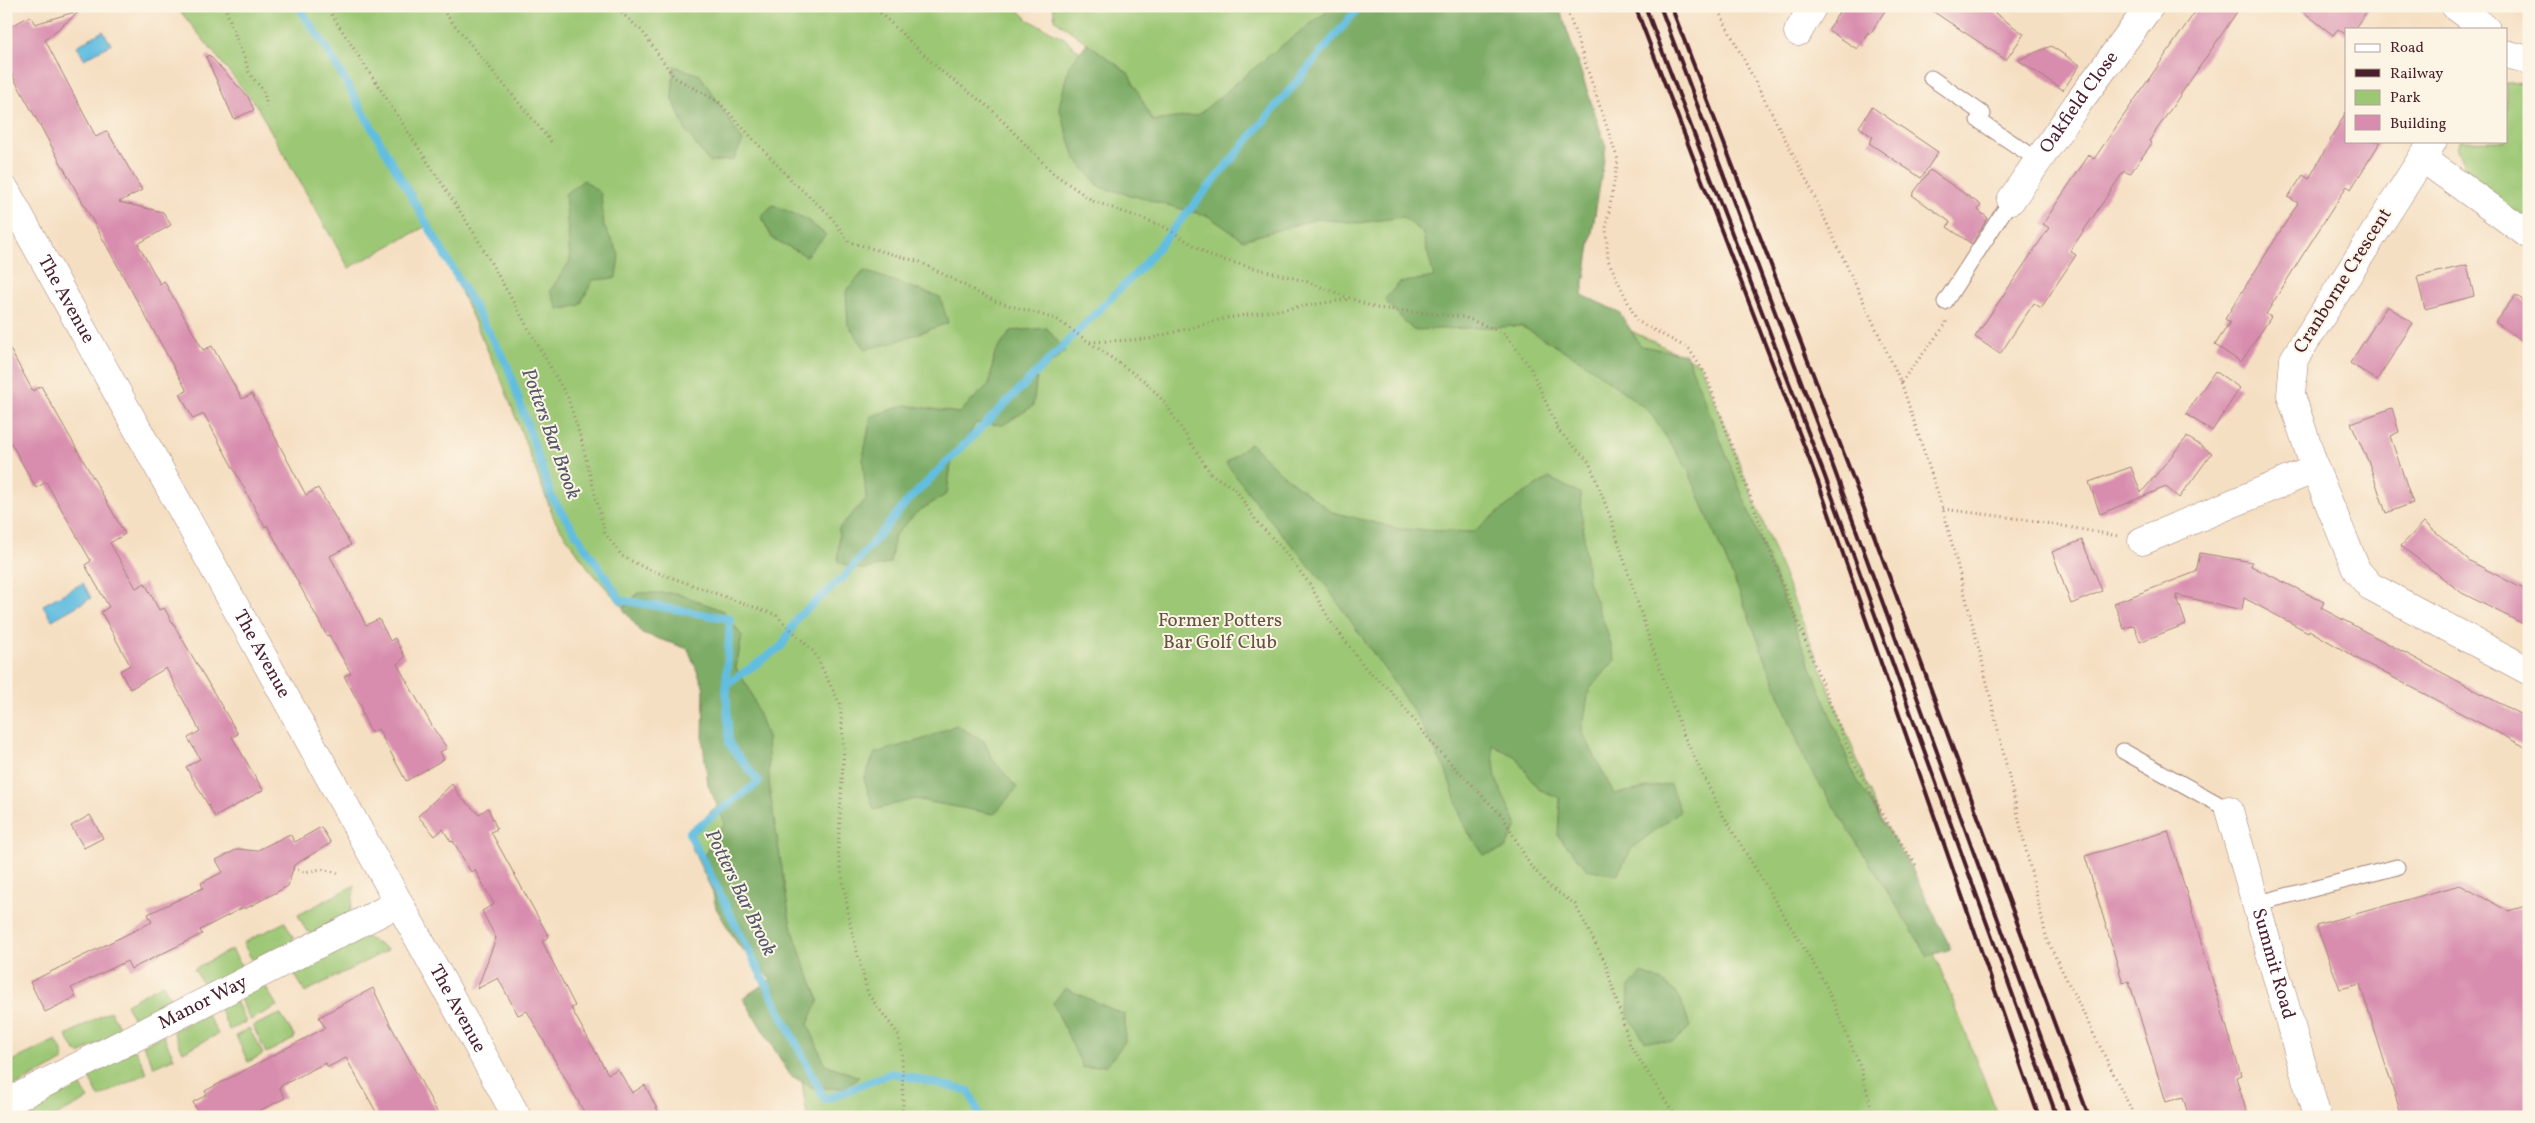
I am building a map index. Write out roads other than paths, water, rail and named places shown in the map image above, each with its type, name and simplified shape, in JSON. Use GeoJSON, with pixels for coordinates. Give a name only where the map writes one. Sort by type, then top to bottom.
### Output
{"type":"FeatureCollection","features":[{"type":"Feature","properties":{"kind":"street"},"geometry":{"type":"LineString","coordinates":[[1798,32],[1813,6]]}},
{"type":"Feature","properties":{"kind":"street","name":"Oakfield Close"},"geometry":{"type":"LineString","coordinates":[[2011,200],[2150,6]]}},
{"type":"Feature","properties":{"kind":"street"},"geometry":{"type":"LineString","coordinates":[[2455,6],[2485,28]]}},
{"type":"Feature","properties":{"kind":"street"},"geometry":{"type":"LineString","coordinates":[[2508,55],[2529,60]]}},
{"type":"Feature","properties":{"kind":"street","name":"Cranborne Crescent"},"geometry":{"type":"LineString","coordinates":[[2529,234],[2428,150],[2294,359],[2291,395],[2315,469],[2357,571],[2370,586],[2529,671]]}},
{"type":"Feature","properties":{"kind":"street","name":"The Avenue"},"geometry":{"type":"LineString","coordinates":[[6,192],[517,1117]]}},
{"type":"Feature","properties":{"kind":"street"},"geometry":{"type":"LineString","coordinates":[[2142,541],[2315,469]]}},
{"type":"Feature","properties":{"kind":"street","name":"Summit Road"},"geometry":{"type":"LineString","coordinates":[[2229,810],[2317,1117]]}},
{"type":"Feature","properties":{"kind":"street","name":"Manor Way"},"geometry":{"type":"LineString","coordinates":[[6,1103],[399,903]]}},
{"type":"Feature","properties":{"kind":"lane"},"geometry":{"type":"LineString","coordinates":[[1931,78],[1983,114],[1978,120],[2038,160]]}},
{"type":"Feature","properties":{"kind":"lane"},"geometry":{"type":"LineString","coordinates":[[1945,302],[2011,200]]}},
{"type":"Feature","properties":{"kind":"lane"},"geometry":{"type":"LineString","coordinates":[[2122,751],[2229,810]]}},
{"type":"Feature","properties":{"kind":"lane"},"geometry":{"type":"LineString","coordinates":[[2255,904],[2397,867]]}},
{"type":"Feature","properties":{"kind":"water"},"geometry":{"type":"Polygon","coordinates":[[[103,31],[111,44],[84,59],[77,46],[103,31]]]}},
{"type":"Feature","properties":{"kind":"water"},"geometry":{"type":"Polygon","coordinates":[[[83,583],[91,598],[52,620],[43,605],[83,583]]]}},
{"type":"Feature","properties":{"kind":"waterway","name":"Potters Bar Brook"},"geometry":{"type":"LineString","coordinates":[[298,6],[327,49],[507,364],[552,498],[621,600],[730,619],[726,685],[729,744],[759,782],[689,833],[825,1100],[892,1073],[969,1091],[980,1117]]}},
{"type":"Feature","properties":{"kind":"waterway"},"geometry":{"type":"LineString","coordinates":[[726,685],[782,646],[798,617],[844,577],[905,504],[1139,270],[1360,6]]}},
{"type":"Feature","properties":{"kind":"railway"},"geometry":{"type":"LineString","coordinates":[[1635,6],[1818,482],[2039,1117]]}},
{"type":"Feature","properties":{"kind":"railway"},"geometry":{"type":"LineString","coordinates":[[1645,6],[1824,474],[2057,1117]]}},
{"type":"Feature","properties":{"kind":"railway"},"geometry":{"type":"LineString","coordinates":[[1660,6],[1834,469],[2070,1117]]}},
{"type":"Feature","properties":{"kind":"railway"},"geometry":{"type":"LineString","coordinates":[[1671,6],[1847,462],[2089,1117]]}},
{"type":"Feature","properties":{"kind":"park label","name":"Former Potters Bar Golf Club"},"geometry":{"type":"Point","coordinates":[1220,632]}}]}
